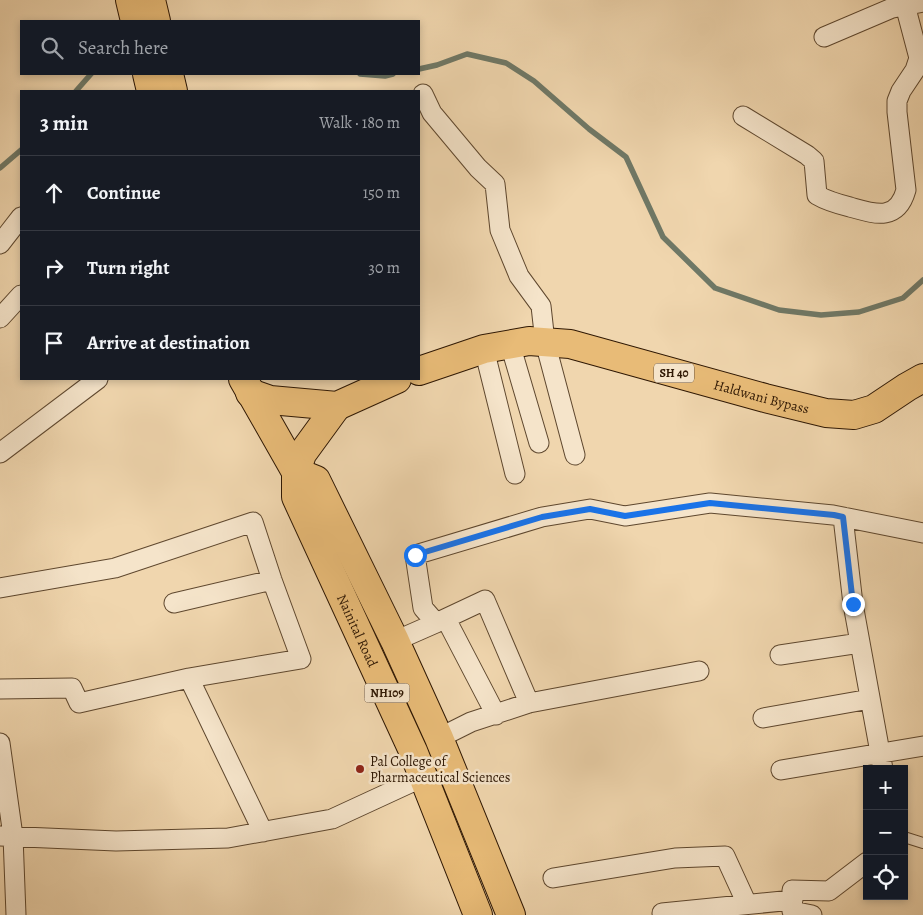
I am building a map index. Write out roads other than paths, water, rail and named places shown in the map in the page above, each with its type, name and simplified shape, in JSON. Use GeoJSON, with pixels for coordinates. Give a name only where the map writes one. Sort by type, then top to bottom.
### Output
{"type":"FeatureCollection","features":[{"type":"Feature","properties":{"kind":"main road","name":"Haldwani Bypass"},"geometry":{"type":"LineString","coordinates":[[420,371],[484,349],[510,344],[529,341],[570,344],[765,398],[826,413],[854,415],[874,409],[923,378]]}},
{"type":"Feature","properties":{"kind":"main road"},"geometry":{"type":"LineString","coordinates":[[394,380],[338,406],[302,454],[296,472],[316,480],[395,641],[439,738],[511,915]]}},
{"type":"Feature","properties":{"kind":"main road"},"geometry":{"type":"LineString","coordinates":[[247,386],[270,400],[338,406]]}},
{"type":"Feature","properties":{"kind":"main road","name":"Nainital Road"},"geometry":{"type":"LineString","coordinates":[[247,386],[296,472],[296,497],[369,653],[424,777],[478,915]]}},
{"type":"Feature","properties":{"kind":"street"},"geometry":{"type":"LineString","coordinates":[[743,116],[807,155],[814,162],[817,195],[825,200],[876,214],[885,214],[903,202],[906,190],[896,112],[897,101],[901,91],[915,70],[919,58],[902,4],[824,36]]}},
{"type":"Feature","properties":{"kind":"street"},"geometry":{"type":"LineString","coordinates":[[423,94],[432,113],[478,168],[495,184],[500,230],[519,276],[541,306],[544,342],[575,455]]}},
{"type":"Feature","properties":{"kind":"street"},"geometry":{"type":"LineString","coordinates":[[0,244],[20,218]]}},
{"type":"Feature","properties":{"kind":"street"},"geometry":{"type":"LineString","coordinates":[[0,318],[20,296]]}},
{"type":"Feature","properties":{"kind":"street"},"geometry":{"type":"LineString","coordinates":[[510,344],[539,443]]}},
{"type":"Feature","properties":{"kind":"street"},"geometry":{"type":"LineString","coordinates":[[484,349],[515,474]]}},
{"type":"Feature","properties":{"kind":"street"},"geometry":{"type":"LineString","coordinates":[[0,453],[97,380]]}},
{"type":"Feature","properties":{"kind":"street"},"geometry":{"type":"LineString","coordinates":[[496,715],[441,621],[423,608],[415,555],[542,517],[590,509],[625,516],[710,503],[843,517],[923,533]]}},
{"type":"Feature","properties":{"kind":"street"},"geometry":{"type":"LineString","coordinates":[[843,517],[853,604],[882,761]]}},
{"type":"Feature","properties":{"kind":"street"},"geometry":{"type":"LineString","coordinates":[[0,588],[115,568],[253,522],[301,659],[189,678],[79,703],[72,688],[0,689]]}},
{"type":"Feature","properties":{"kind":"street"},"geometry":{"type":"LineString","coordinates":[[174,603],[272,580]]}},
{"type":"Feature","properties":{"kind":"street"},"geometry":{"type":"LineString","coordinates":[[395,641],[485,600],[529,703]]}},
{"type":"Feature","properties":{"kind":"street"},"geometry":{"type":"LineString","coordinates":[[780,655],[860,643]]}},
{"type":"Feature","properties":{"kind":"street"},"geometry":{"type":"LineString","coordinates":[[439,738],[471,722],[529,703],[698,671]]}},
{"type":"Feature","properties":{"kind":"street"},"geometry":{"type":"LineString","coordinates":[[189,678],[263,832]]}},
{"type":"Feature","properties":{"kind":"street"},"geometry":{"type":"LineString","coordinates":[[763,718],[870,699]]}},
{"type":"Feature","properties":{"kind":"street"},"geometry":{"type":"LineString","coordinates":[[0,743],[6,836],[16,915]]}},
{"type":"Feature","properties":{"kind":"street"},"geometry":{"type":"LineString","coordinates":[[781,770],[882,761],[923,746]]}},
{"type":"Feature","properties":{"kind":"street"},"geometry":{"type":"LineString","coordinates":[[6,836],[116,841],[228,838],[332,819],[424,777]]}},
{"type":"Feature","properties":{"kind":"street"},"geometry":{"type":"LineString","coordinates":[[553,878],[675,858],[726,856],[747,904]]}},
{"type":"Feature","properties":{"kind":"street"},"geometry":{"type":"LineString","coordinates":[[793,909],[792,890],[829,891],[863,865]]}},
{"type":"Feature","properties":{"kind":"street"},"geometry":{"type":"LineString","coordinates":[[662,913],[747,904],[793,909],[812,915]]}},
{"type":"Feature","properties":{"kind":"lane"},"geometry":{"type":"LineString","coordinates":[[908,838],[923,843]]}},
{"type":"Feature","properties":{"kind":"waterway"},"geometry":{"type":"LineString","coordinates":[[420,69],[467,54],[506,63],[534,81],[589,129],[626,157],[663,237],[715,288],[779,310],[821,315],[859,312],[903,298],[923,280]]}},
{"type":"Feature","properties":{"kind":"waterway"},"geometry":{"type":"LineString","coordinates":[[77,90],[90,75]]}},
{"type":"Feature","properties":{"kind":"waterway"},"geometry":{"type":"LineString","coordinates":[[372,75],[389,75]]}},
{"type":"Feature","properties":{"kind":"waterway"},"geometry":{"type":"LineString","coordinates":[[0,168],[20,151]]}},
{"type":"Feature","properties":{"kind":"place","name":"Pal College of Pharmaceutical Sciences"},"geometry":{"type":"Point","coordinates":[360,769]}}]}
